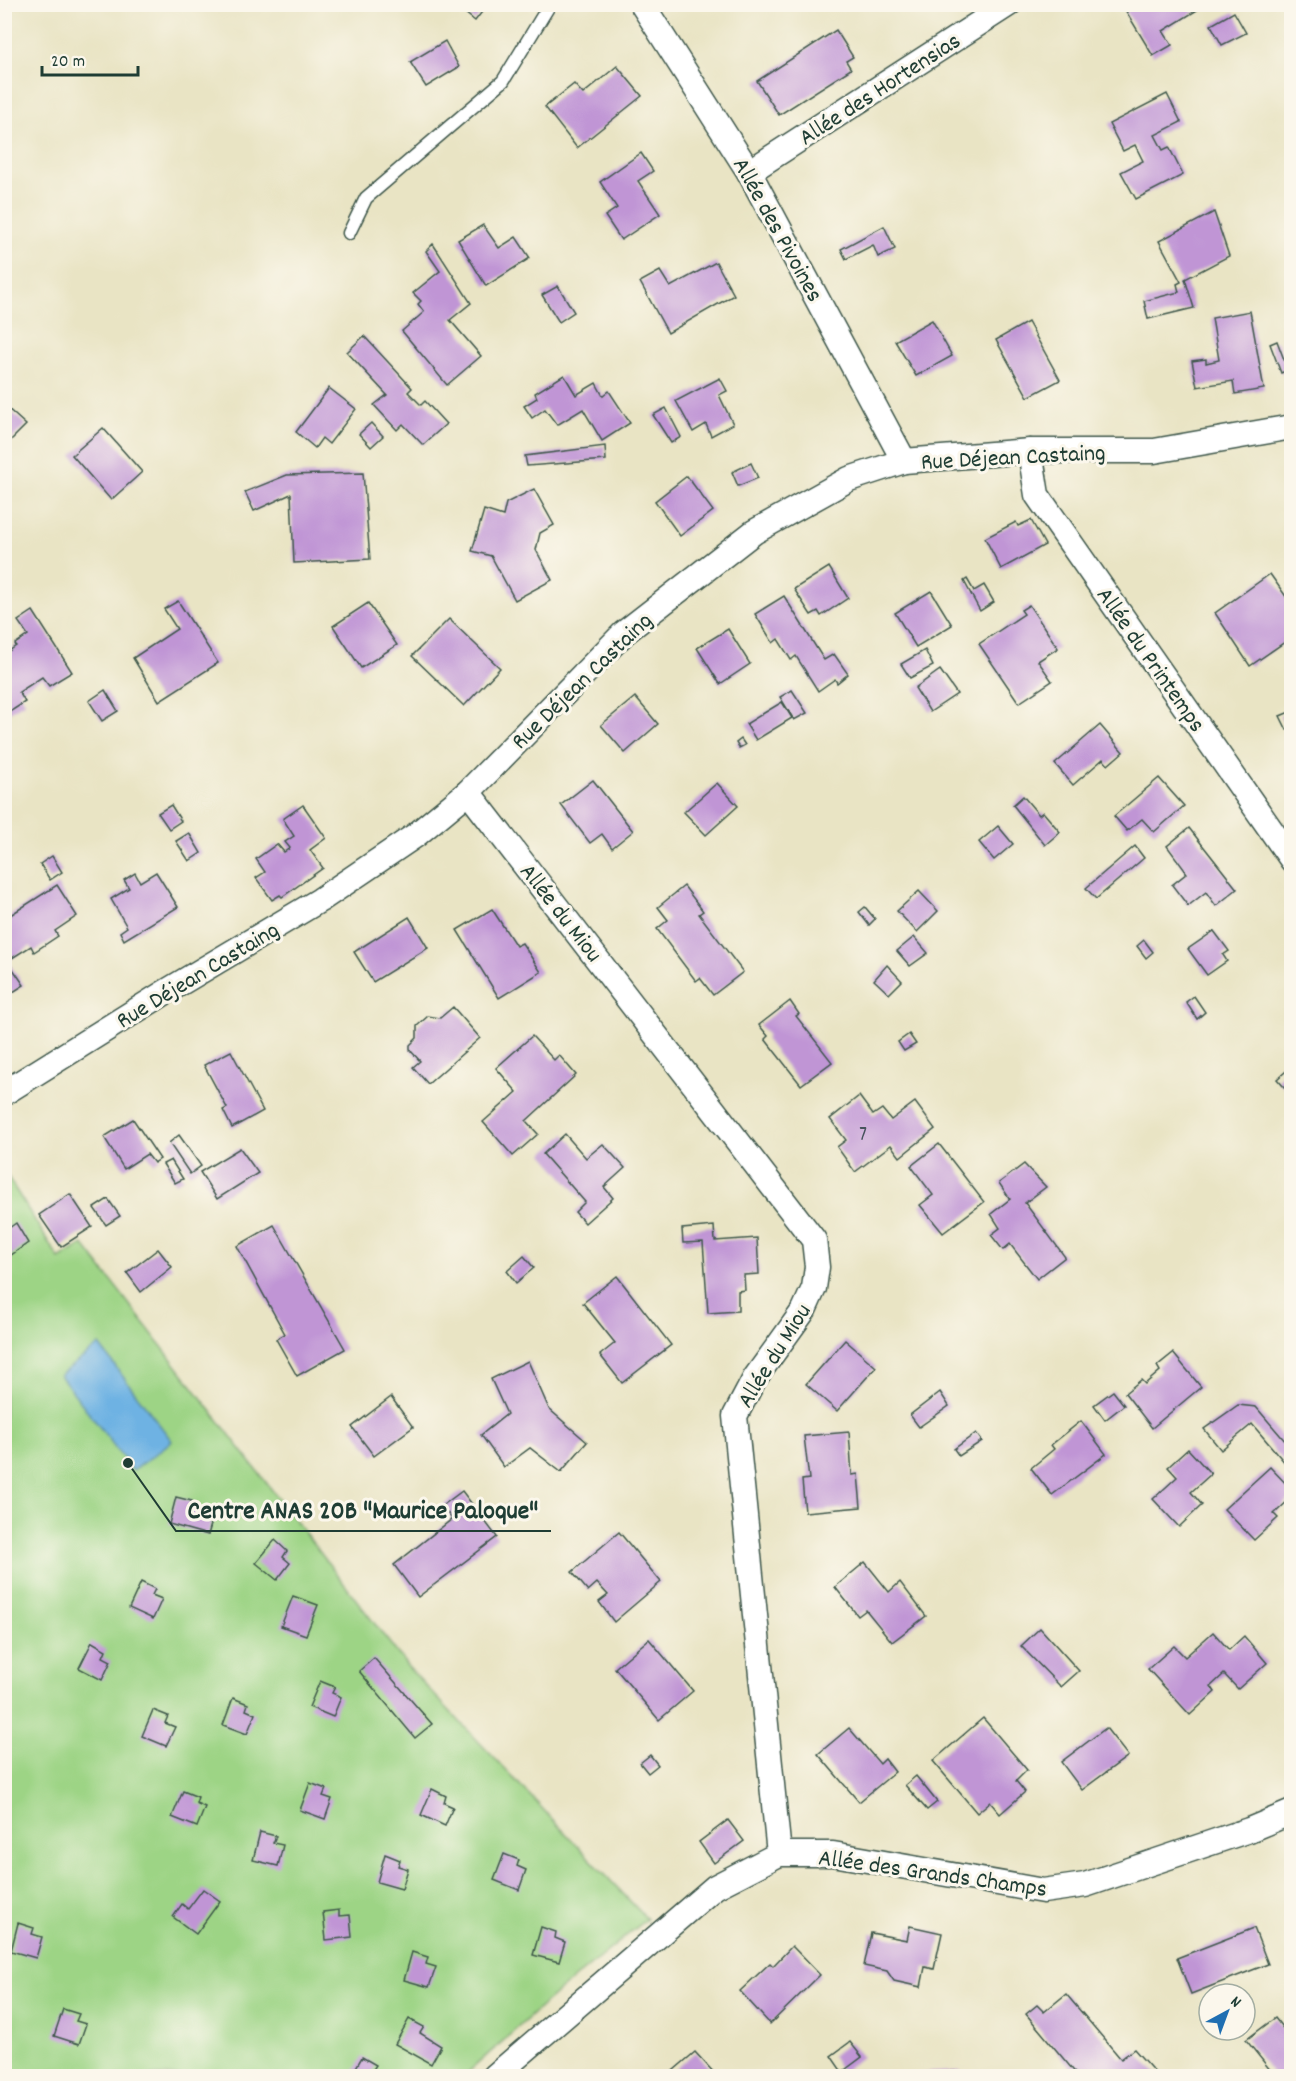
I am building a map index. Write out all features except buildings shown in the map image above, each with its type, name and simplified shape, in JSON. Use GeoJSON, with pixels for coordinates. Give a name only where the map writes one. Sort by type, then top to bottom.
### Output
{"type":"FeatureCollection","features":[{"type":"Feature","properties":{"kind":"street","name":"Allée des Pivoines"},"geometry":{"type":"LineString","coordinates":[[642,4],[749,172],[904,461]]}},
{"type":"Feature","properties":{"kind":"street","name":"Allée des Hortensias"},"geometry":{"type":"LineString","coordinates":[[749,172],[1009,4]]}},
{"type":"Feature","properties":{"kind":"street","name":"Rue Déjean Castaing"},"geometry":{"type":"LineString","coordinates":[[4,1093],[164,993],[320,900],[416,835],[468,792],[624,633],[754,532],[849,479],[904,461],[1030,451],[1154,451],[1292,427]]}},
{"type":"Feature","properties":{"kind":"street","name":"Allée du Printemps"},"geometry":{"type":"LineString","coordinates":[[1030,451],[1037,495],[1292,860]]}},
{"type":"Feature","properties":{"kind":"street","name":"Allée du Miou"},"geometry":{"type":"LineString","coordinates":[[468,792],[814,1240],[817,1267],[814,1288],[804,1310],[755,1378],[735,1416],[779,1854]]}},
{"type":"Feature","properties":{"kind":"street","name":"Allée des Grands Champs"},"geometry":{"type":"LineString","coordinates":[[495,2076],[715,1887],[779,1854],[833,1854],[1043,1892],[1084,1885],[1249,1830],[1292,1812]]}},
{"type":"Feature","properties":{"kind":"lane"},"geometry":{"type":"LineString","coordinates":[[349,233],[366,198],[503,81],[550,4]]}},
{"type":"Feature","properties":{"kind":"green space"},"geometry":{"type":"Polygon","coordinates":[[[4,1171],[59,1259],[83,1244],[408,1667],[647,1919],[553,1996],[464,2076],[5,2076],[4,1171]]]}},
{"type":"Feature","properties":{"kind":"water"},"geometry":{"type":"Polygon","coordinates":[[[99,1345],[172,1441],[133,1471],[60,1375],[99,1345]]]}},
{"type":"Feature","properties":{"kind":"place","name":"Centre ANAS 20B \"Maurice Paloque\""},"geometry":{"type":"Point","coordinates":[128,1463]}}]}
